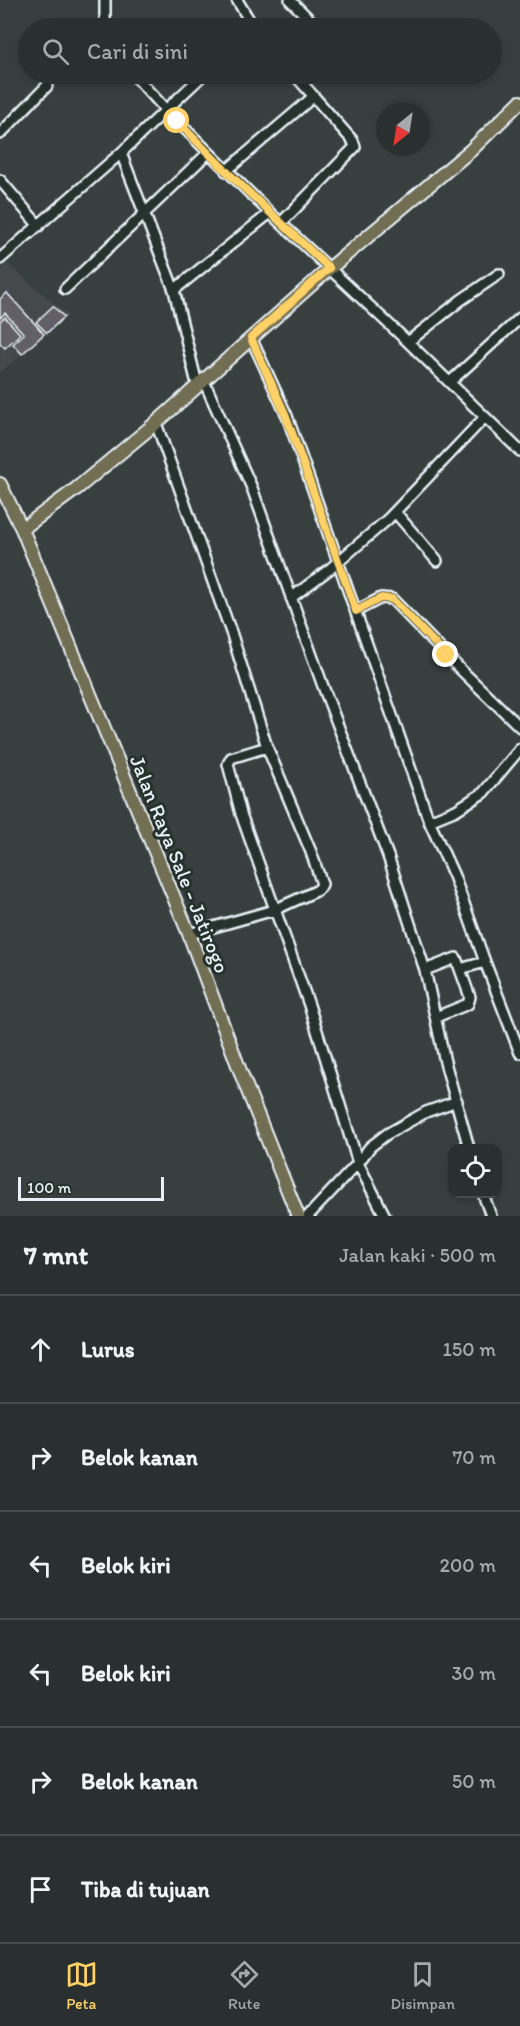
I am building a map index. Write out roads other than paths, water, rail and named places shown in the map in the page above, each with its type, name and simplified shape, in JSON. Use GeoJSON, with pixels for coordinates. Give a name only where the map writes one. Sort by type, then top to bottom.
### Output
{"type":"FeatureCollection","features":[{"type":"Feature","properties":{"kind":"main road"},"geometry":{"type":"LineString","coordinates":[[22,529],[76,489],[156,423],[329,268],[471,150],[520,102]]}},
{"type":"Feature","properties":{"kind":"main road","name":"Jalan Raya Sale - Jatirogo"},"geometry":{"type":"LineString","coordinates":[[0,484],[22,529],[189,934],[242,1077],[298,1216]]}},
{"type":"Feature","properties":{"kind":"street"},"geometry":{"type":"LineString","coordinates":[[105,0],[105,18]]}},
{"type":"Feature","properties":{"kind":"street"},"geometry":{"type":"LineString","coordinates":[[237,0],[247,18]]}},
{"type":"Feature","properties":{"kind":"street"},"geometry":{"type":"LineString","coordinates":[[290,0],[308,18]]}},
{"type":"Feature","properties":{"kind":"street"},"geometry":{"type":"LineString","coordinates":[[142,84],[226,171],[520,451]]}},
{"type":"Feature","properties":{"kind":"street"},"geometry":{"type":"LineString","coordinates":[[0,259],[121,153],[193,84]]}},
{"type":"Feature","properties":{"kind":"street"},"geometry":{"type":"LineString","coordinates":[[281,223],[355,147],[353,141],[302,84]]}},
{"type":"Feature","properties":{"kind":"street"},"geometry":{"type":"LineString","coordinates":[[0,134],[47,86]]}},
{"type":"Feature","properties":{"kind":"street"},"geometry":{"type":"LineString","coordinates":[[226,171],[313,97]]}},
{"type":"Feature","properties":{"kind":"street"},"geometry":{"type":"LineString","coordinates":[[121,153],[174,290],[200,382],[252,488],[388,856],[425,970],[445,1062],[468,1144]]}},
{"type":"Feature","properties":{"kind":"street"},"geometry":{"type":"LineString","coordinates":[[65,288],[208,153]]}},
{"type":"Feature","properties":{"kind":"street"},"geometry":{"type":"LineString","coordinates":[[0,180],[39,226]]}},
{"type":"Feature","properties":{"kind":"street"},"geometry":{"type":"LineString","coordinates":[[174,290],[270,213]]}},
{"type":"Feature","properties":{"kind":"street"},"geometry":{"type":"LineString","coordinates":[[408,342],[461,300],[500,274]]}},
{"type":"Feature","properties":{"kind":"street"},"geometry":{"type":"LineString","coordinates":[[450,382],[520,318]]}},
{"type":"Feature","properties":{"kind":"street"},"geometry":{"type":"LineString","coordinates":[[251,338],[286,416],[429,821],[454,876],[520,1053]]}},
{"type":"Feature","properties":{"kind":"street"},"geometry":{"type":"LineString","coordinates":[[291,598],[338,562],[395,512],[485,417]]}},
{"type":"Feature","properties":{"kind":"street"},"geometry":{"type":"LineString","coordinates":[[156,423],[232,635],[267,747],[322,884],[316,891],[274,910],[189,934]]}},
{"type":"Feature","properties":{"kind":"street"},"geometry":{"type":"LineString","coordinates":[[395,512],[437,561]]}},
{"type":"Feature","properties":{"kind":"street"},"geometry":{"type":"LineString","coordinates":[[356,611],[381,598],[392,599],[520,727]]}},
{"type":"Feature","properties":{"kind":"street"},"geometry":{"type":"LineString","coordinates":[[267,747],[231,759],[228,764],[241,814],[309,1005],[358,1163],[385,1216]]}},
{"type":"Feature","properties":{"kind":"street"},"geometry":{"type":"LineString","coordinates":[[429,821],[456,810],[483,793],[520,749]]}},
{"type":"Feature","properties":{"kind":"street"},"geometry":{"type":"LineString","coordinates":[[425,970],[456,958],[470,1002],[436,1017]]}},
{"type":"Feature","properties":{"kind":"street"},"geometry":{"type":"LineString","coordinates":[[460,969],[485,962]]}},
{"type":"Feature","properties":{"kind":"street"},"geometry":{"type":"LineString","coordinates":[[308,1216],[370,1147],[387,1134],[426,1112],[457,1101]]}},
{"type":"Feature","properties":{"kind":"street"},"geometry":{"type":"LineString","coordinates":[[484,1198],[491,1216]]}}]}
